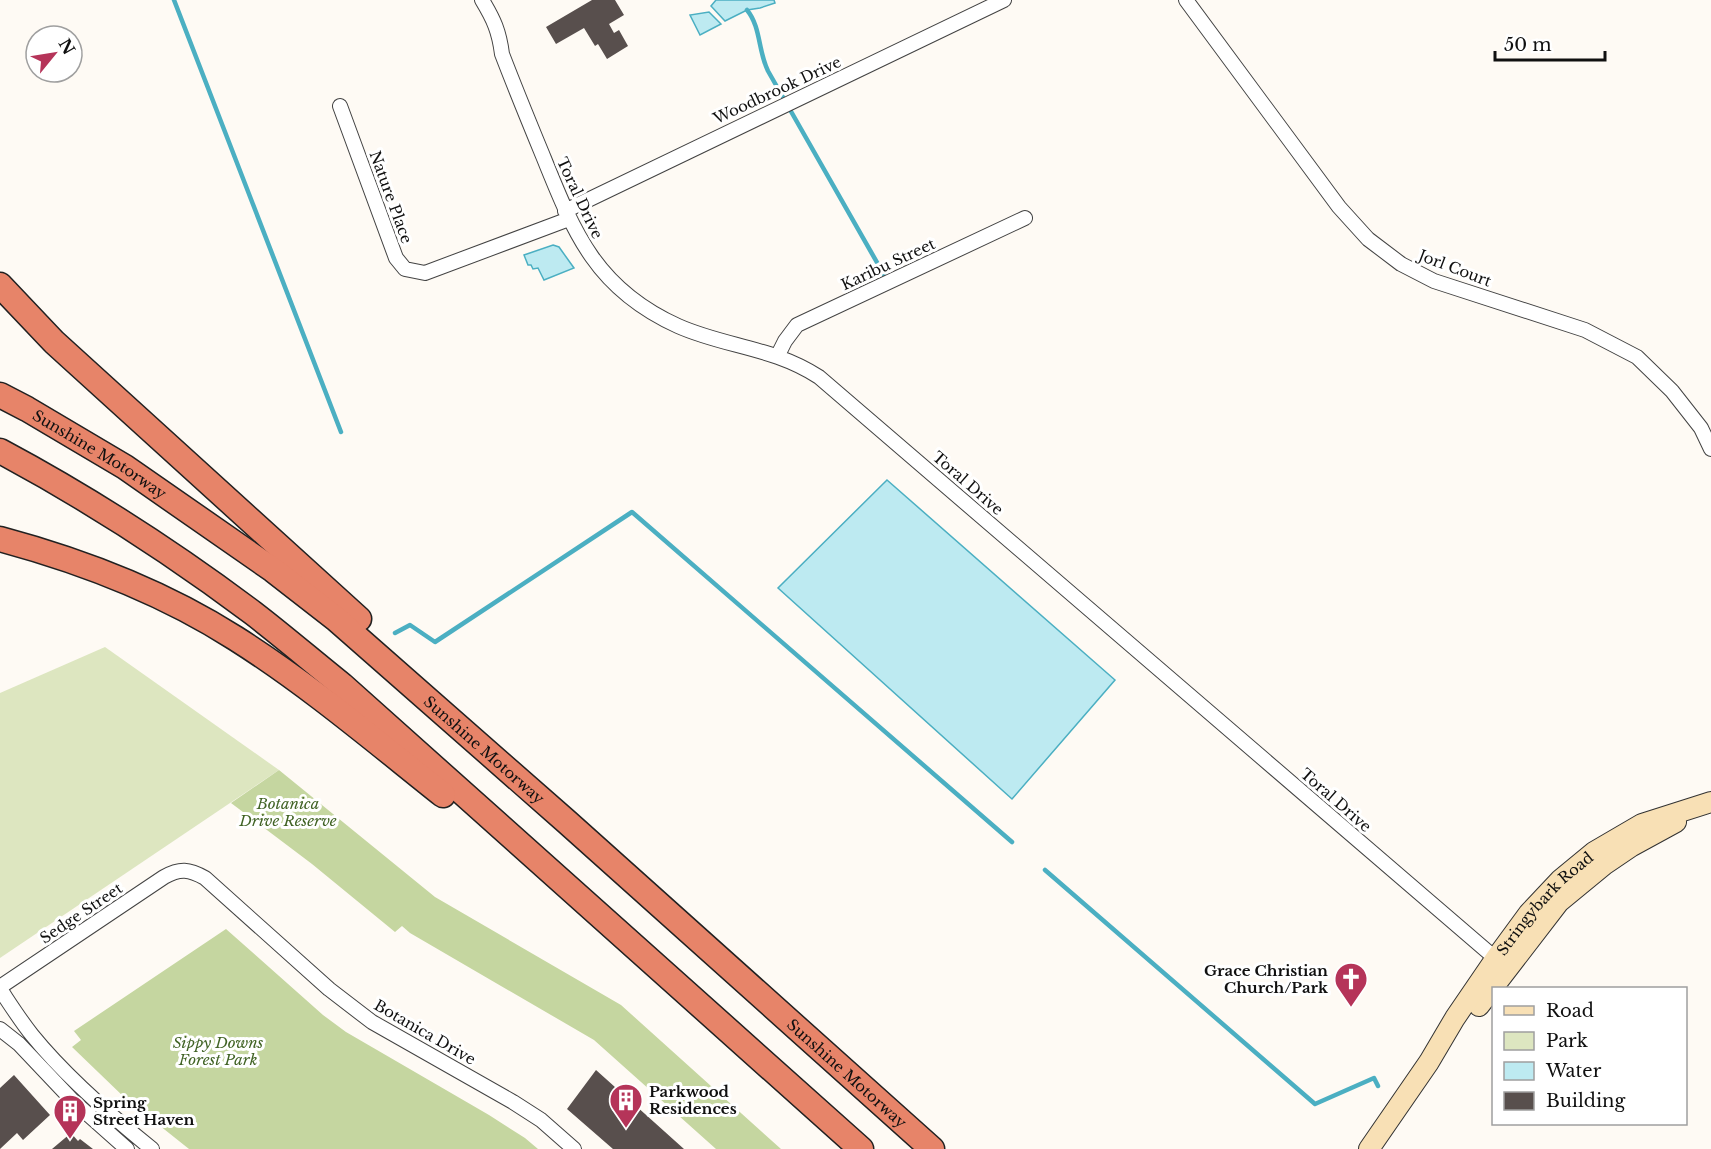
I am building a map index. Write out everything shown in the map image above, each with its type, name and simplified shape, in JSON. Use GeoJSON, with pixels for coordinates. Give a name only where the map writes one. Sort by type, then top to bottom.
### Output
{"type":"FeatureCollection","features":[{"type":"Feature","properties":{"kind":"highway"},"geometry":{"type":"LineString","coordinates":[[0,285],[54,342],[378,636],[567,822]]}},
{"type":"Feature","properties":{"kind":"highway","name":"Sunshine Motorway"},"geometry":{"type":"LineString","coordinates":[[0,395],[125,467],[273,570],[336,619],[933,1149]]}},
{"type":"Feature","properties":{"kind":"highway"},"geometry":{"type":"LineString","coordinates":[[0,451],[96,505],[253,613],[350,692],[861,1149]]}},
{"type":"Feature","properties":{"kind":"highway"},"geometry":{"type":"LineString","coordinates":[[0,539],[147,590],[234,637],[315,694],[622,935]]}},
{"type":"Feature","properties":{"kind":"street","name":"Toral Drive"},"geometry":{"type":"LineString","coordinates":[[482,0],[497,28],[502,54],[566,215],[590,256],[619,289],[656,315],[689,330],[778,356],[802,366],[827,384],[1502,963]]}},
{"type":"Feature","properties":{"kind":"street","name":"Woodbrook Drive"},"geometry":{"type":"LineString","coordinates":[[566,215],[1004,0]]}},
{"type":"Feature","properties":{"kind":"street","name":"Jorl Court"},"geometry":{"type":"LineString","coordinates":[[1186,0],[1339,207],[1368,239],[1401,264],[1434,281],[1585,330],[1637,357],[1672,391],[1701,428],[1711,449]]}},
{"type":"Feature","properties":{"kind":"street","name":"Nature Place"},"geometry":{"type":"LineString","coordinates":[[340,106],[396,258],[405,269],[424,273],[566,215]]}},
{"type":"Feature","properties":{"kind":"street","name":"Karibu Street"},"geometry":{"type":"LineString","coordinates":[[778,356],[792,330],[807,320],[1025,218]]}},
{"type":"Feature","properties":{"kind":"street","name":"Stringybark Road"},"geometry":{"type":"LineString","coordinates":[[1369,1149],[1429,1062],[1463,1026],[1502,963],[1559,902],[1604,865],[1632,846],[1710,802]]}},
{"type":"Feature","properties":{"kind":"street","name":"Sedge Street"},"geometry":{"type":"LineString","coordinates":[[0,988],[164,877],[181,870]]}},
{"type":"Feature","properties":{"kind":"street","name":"Botanica Drive"},"geometry":{"type":"LineString","coordinates":[[181,870],[196,873],[205,878],[329,989],[372,1022],[513,1102],[541,1120],[574,1149]]}},
{"type":"Feature","properties":{"kind":"street"},"geometry":{"type":"LineString","coordinates":[[0,988],[30,1032],[45,1049],[85,1090],[152,1149]]}},
{"type":"Feature","properties":{"kind":"street"},"geometry":{"type":"LineString","coordinates":[[0,1029],[19,1044],[73,1101],[127,1149]]}},
{"type":"Feature","properties":{"kind":"green space"},"geometry":{"type":"Polygon","coordinates":[[[105,647],[279,770],[0,958],[0,693],[105,647]]]}},
{"type":"Feature","properties":{"kind":"green space","name":"Botanica Drive Reserve"},"geometry":{"type":"Polygon","coordinates":[[[279,770],[435,897],[621,1005],[781,1149],[716,1149],[594,1040],[410,933],[402,926],[395,932],[312,864],[231,803],[279,770]]]}},
{"type":"Feature","properties":{"kind":"green space","name":"Sippy Downs Forest Park"},"geometry":{"type":"Polygon","coordinates":[[[226,929],[323,1015],[346,1032],[489,1115],[538,1149],[189,1149],[125,1098],[72,1047],[81,1040],[74,1031],[226,929]]]}},
{"type":"Feature","properties":{"kind":"water"},"geometry":{"type":"Polygon","coordinates":[[[716,0],[774,0],[775,3],[747,10],[725,21],[711,6],[716,0]]]}},
{"type":"Feature","properties":{"kind":"water"},"geometry":{"type":"Polygon","coordinates":[[[709,12],[721,24],[700,35],[690,15],[709,12]]]}},
{"type":"Feature","properties":{"kind":"water"},"geometry":{"type":"Polygon","coordinates":[[[553,245],[559,247],[574,268],[544,280],[538,268],[533,269],[531,265],[528,265],[524,255],[553,245]]]}},
{"type":"Feature","properties":{"kind":"water"},"geometry":{"type":"Polygon","coordinates":[[[887,480],[1115,680],[1012,799],[778,588],[887,480]]]}},
{"type":"Feature","properties":{"kind":"building"},"geometry":{"type":"Polygon","coordinates":[[[592,0],[615,0],[624,15],[609,24],[614,33],[619,30],[628,46],[607,59],[598,44],[595,46],[584,28],[556,44],[546,27],[592,0]]]}},
{"type":"Feature","properties":{"kind":"building","name":"Parkwood Residences"},"geometry":{"type":"Polygon","coordinates":[[[596,1070],[684,1149],[613,1149],[567,1109],[596,1070]]]}},
{"type":"Feature","properties":{"kind":"building"},"geometry":{"type":"Polygon","coordinates":[[[14,1075],[50,1115],[23,1140],[17,1133],[0,1149],[0,1088],[14,1075]]]}},
{"type":"Feature","properties":{"kind":"building","name":"Spring Street Haven"},"geometry":{"type":"Polygon","coordinates":[[[71,1133],[78,1141],[80,1139],[93,1149],[52,1149],[71,1133]]]}},
{"type":"Feature","properties":{"kind":"waterway"},"geometry":{"type":"LineString","coordinates":[[174,0],[341,432]]}},
{"type":"Feature","properties":{"kind":"waterway"},"geometry":{"type":"LineString","coordinates":[[747,10],[755,24],[768,71],[887,280]]}},
{"type":"Feature","properties":{"kind":"waterway"},"geometry":{"type":"LineString","coordinates":[[395,633],[410,625],[435,642],[632,512],[1012,842]]}},
{"type":"Feature","properties":{"kind":"waterway"},"geometry":{"type":"LineString","coordinates":[[1045,870],[1315,1104],[1374,1078],[1378,1086]]}},
{"type":"Feature","properties":{"kind":"place","name":"Grace Christian Church/Park"},"geometry":{"type":"Point","coordinates":[1351,1008]}},
{"type":"Feature","properties":{"kind":"place","name":"Parkwood Residences"},"geometry":{"type":"Point","coordinates":[626,1129]}},
{"type":"Feature","properties":{"kind":"place","name":"Spring Street Haven"},"geometry":{"type":"Point","coordinates":[70,1140]}}]}
